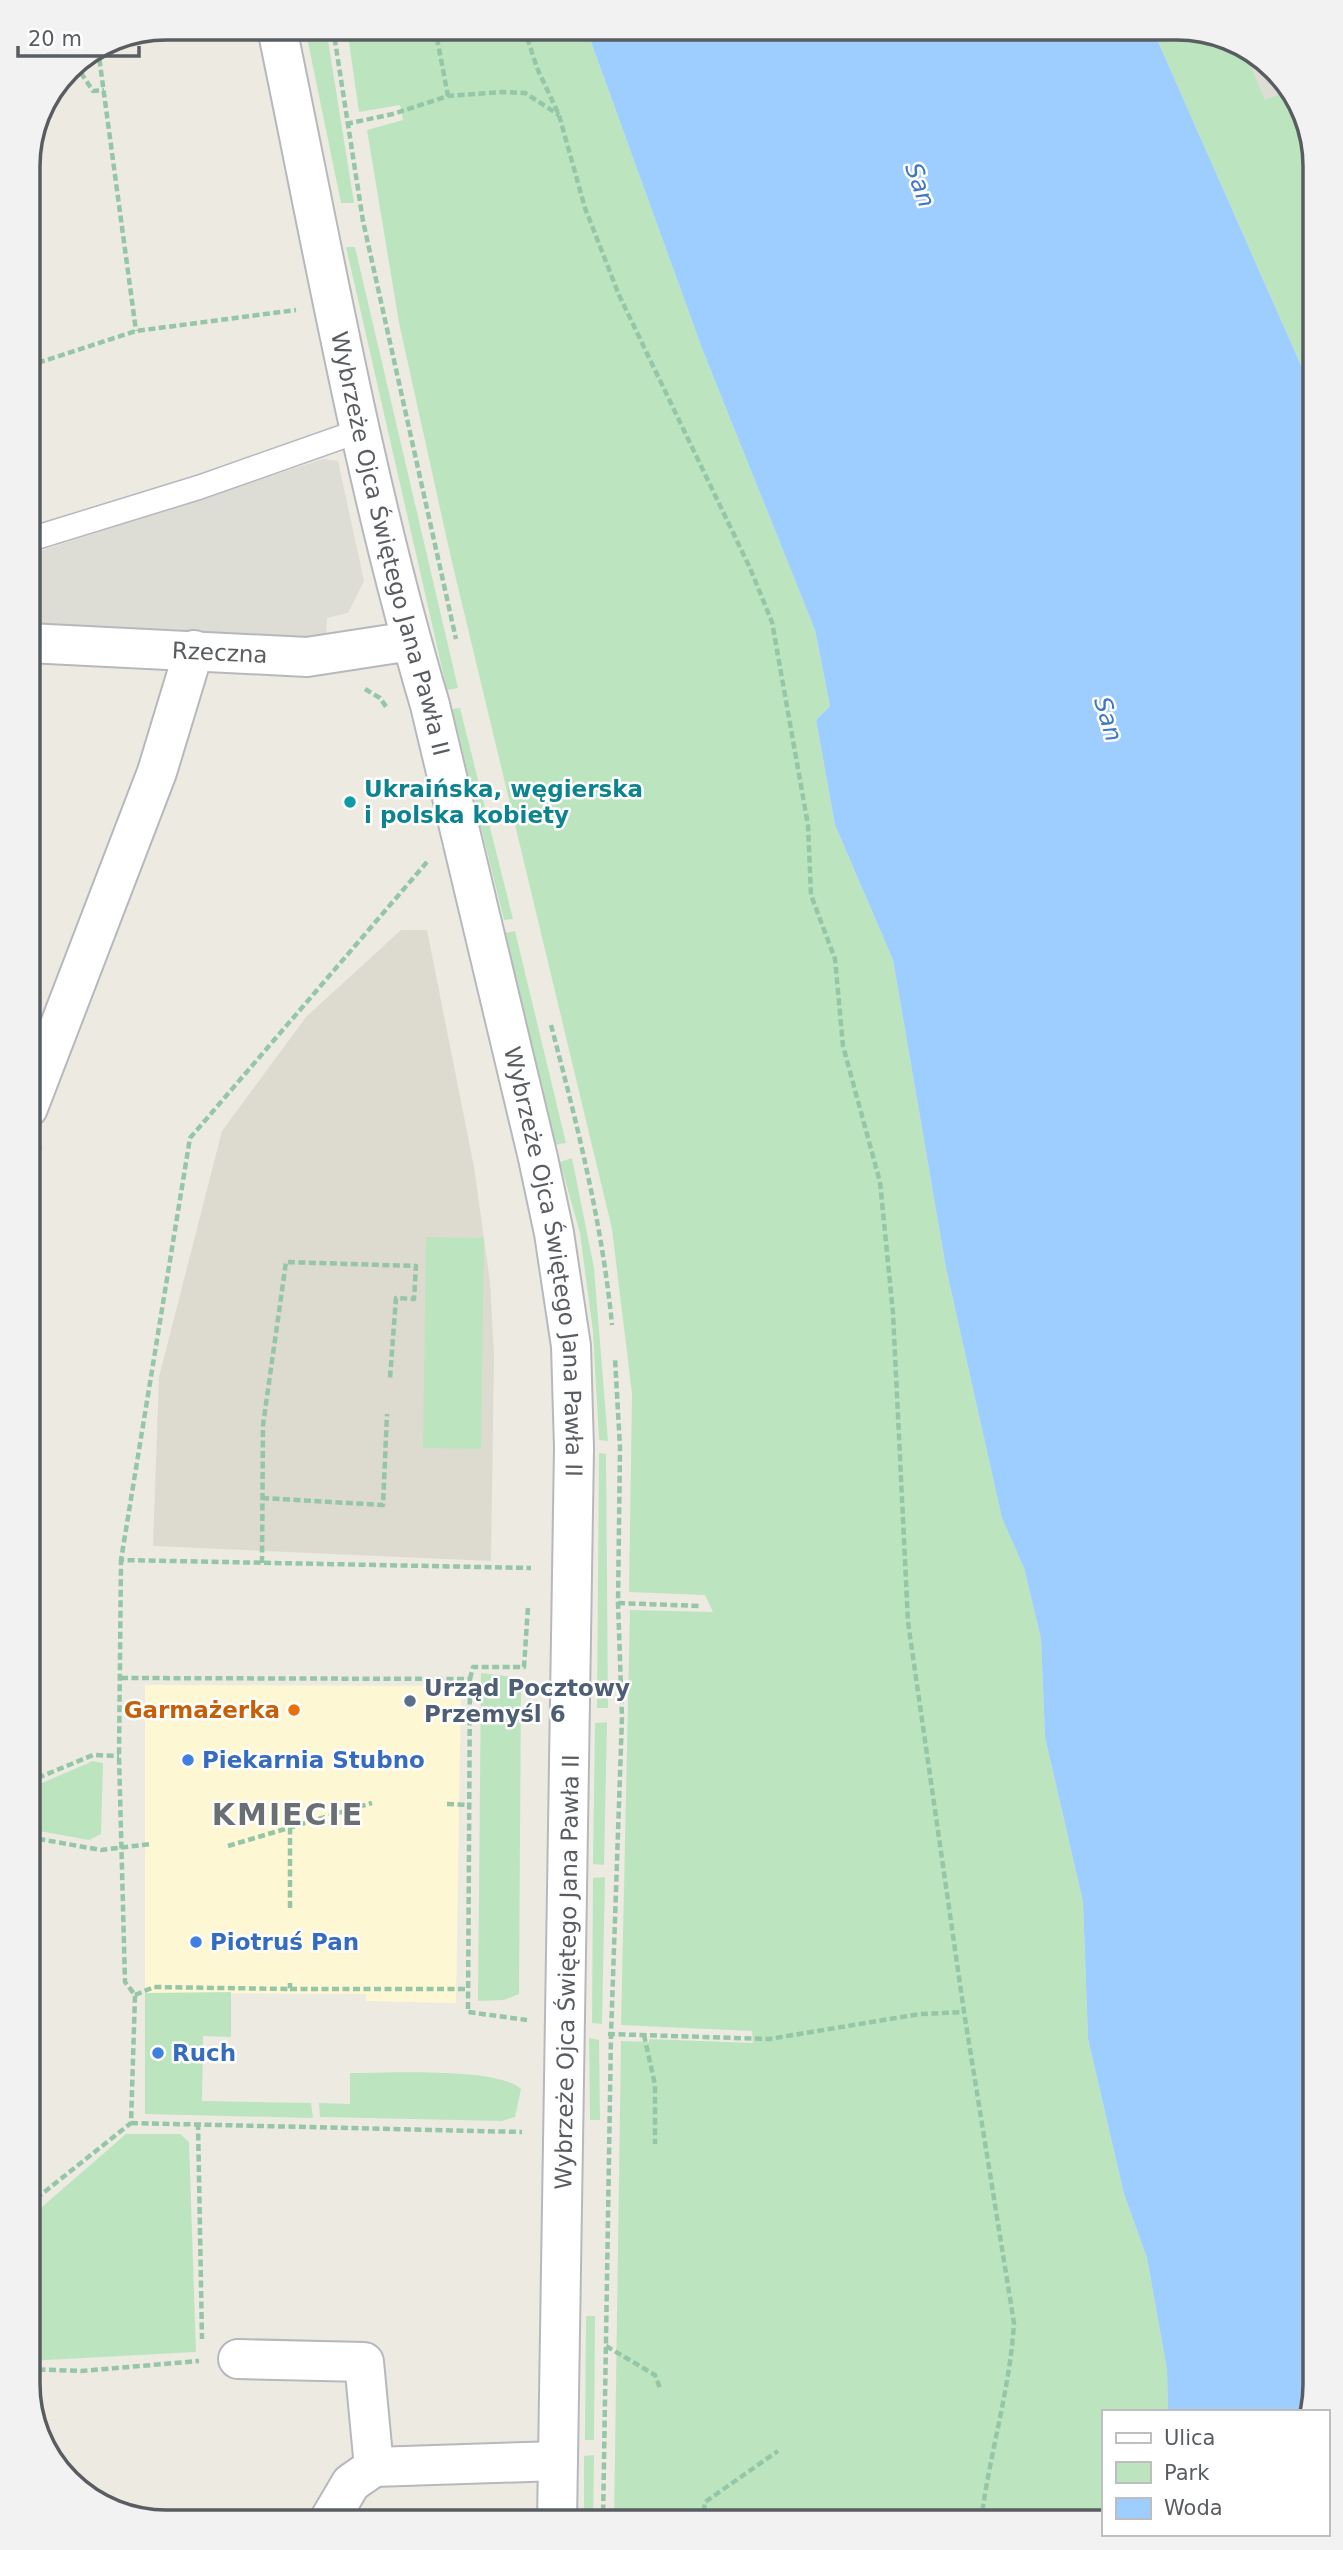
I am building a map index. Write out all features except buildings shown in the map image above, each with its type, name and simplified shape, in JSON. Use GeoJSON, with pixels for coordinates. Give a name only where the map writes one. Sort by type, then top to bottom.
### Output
{"type":"FeatureCollection","features":[{"type":"Feature","properties":{"kind":"street","name":"Wybrzeże Ojca Świętego Jana Pawła II"},"geometry":{"type":"LineString","coordinates":[[280,40],[359,431],[411,641],[430,705],[538,1158],[554,1233],[571,1346],[574,1448],[556,2509]]}},
{"type":"Feature","properties":{"kind":"street","name":"Rzeczna"},"geometry":{"type":"LineString","coordinates":[[41,644],[307,657],[354,670],[411,641]]}},
{"type":"Feature","properties":{"kind":"street"},"geometry":{"type":"LineString","coordinates":[[41,1108],[157,772],[194,650]]}},
{"type":"Feature","properties":{"kind":"street"},"geometry":{"type":"LineString","coordinates":[[220,2360],[364,2362],[374,2467]]}},
{"type":"Feature","properties":{"kind":"street"},"geometry":{"type":"LineString","coordinates":[[336,2509],[351,2483],[374,2467],[558,2461]]}},
{"type":"Feature","properties":{"kind":"lane"},"geometry":{"type":"LineString","coordinates":[[41,536],[200,487],[359,431]]}},
{"type":"Feature","properties":{"kind":"path"},"geometry":{"type":"LineString","coordinates":[[437,40],[448,96]]}},
{"type":"Feature","properties":{"kind":"path"},"geometry":{"type":"LineString","coordinates":[[528,40],[537,68],[559,114],[585,208],[619,295],[750,568],[772,622],[808,825],[811,895],[835,959],[843,1046],[880,1182],[893,1313],[908,1622],[964,2012],[1014,2323],[1012,2357],[982,2510]]}},
{"type":"Feature","properties":{"kind":"path"},"geometry":{"type":"LineString","coordinates":[[100,59],[136,331]]}},
{"type":"Feature","properties":{"kind":"path"},"geometry":{"type":"LineString","coordinates":[[81,74],[93,91],[104,90]]}},
{"type":"Feature","properties":{"kind":"path"},"geometry":{"type":"LineString","coordinates":[[346,124],[393,114],[448,96],[525,93],[559,114]]}},
{"type":"Feature","properties":{"kind":"path"},"geometry":{"type":"LineString","coordinates":[[41,362],[136,331],[335,304]]}},
{"type":"Feature","properties":{"kind":"path"},"geometry":{"type":"LineString","coordinates":[[354,670],[365,688],[380,698],[389,710]]}},
{"type":"Feature","properties":{"kind":"path"},"geometry":{"type":"LineString","coordinates":[[354,670],[365,688]]}},
{"type":"Feature","properties":{"kind":"path"},"geometry":{"type":"LineString","coordinates":[[424,850],[431,875]]}},
{"type":"Feature","properties":{"kind":"path"},"geometry":{"type":"LineString","coordinates":[[131,2123],[135,1995],[125,1982],[120,1849],[121,1560],[190,1138],[427,862]]}},
{"type":"Feature","properties":{"kind":"path"},"geometry":{"type":"LineString","coordinates":[[262,1563],[263,1425],[286,1262],[416,1265],[414,1298],[396,1298],[390,1378]]}},
{"type":"Feature","properties":{"kind":"path"},"geometry":{"type":"LineString","coordinates":[[262,1498],[383,1505],[387,1414]]}},
{"type":"Feature","properties":{"kind":"path"},"geometry":{"type":"LineString","coordinates":[[530,1580],[532,1555]]}},
{"type":"Feature","properties":{"kind":"path"},"geometry":{"type":"LineString","coordinates":[[121,1560],[531,1568]]}},
{"type":"Feature","properties":{"kind":"path"},"geometry":{"type":"LineString","coordinates":[[468,2000],[470,1679],[473,1667],[524,1667],[528,1603]]}},
{"type":"Feature","properties":{"kind":"path"},"geometry":{"type":"LineString","coordinates":[[618,1603],[701,1606]]}},
{"type":"Feature","properties":{"kind":"path"},"geometry":{"type":"LineString","coordinates":[[121,1678],[470,1679]]}},
{"type":"Feature","properties":{"kind":"path"},"geometry":{"type":"LineString","coordinates":[[40,1777],[93,1755],[119,1756]]}},
{"type":"Feature","properties":{"kind":"path"},"geometry":{"type":"LineString","coordinates":[[228,1846],[372,1803]]}},
{"type":"Feature","properties":{"kind":"path"},"geometry":{"type":"LineString","coordinates":[[447,1804],[469,1805]]}},
{"type":"Feature","properties":{"kind":"path"},"geometry":{"type":"LineString","coordinates":[[289,1908],[290,1828]]}},
{"type":"Feature","properties":{"kind":"path"},"geometry":{"type":"LineString","coordinates":[[40,1839],[74,1846],[120,1849],[151,1844]]}},
{"type":"Feature","properties":{"kind":"path"},"geometry":{"type":"LineString","coordinates":[[135,1995],[154,1987],[468,1989]]}},
{"type":"Feature","properties":{"kind":"path"},"geometry":{"type":"LineString","coordinates":[[611,2035],[769,2039],[896,2017],[964,2012]]}},
{"type":"Feature","properties":{"kind":"path"},"geometry":{"type":"LineString","coordinates":[[644,2035],[655,2085],[655,2144]]}},
{"type":"Feature","properties":{"kind":"path"},"geometry":{"type":"LineString","coordinates":[[40,2195],[131,2123],[564,2135]]}},
{"type":"Feature","properties":{"kind":"path"},"geometry":{"type":"LineString","coordinates":[[40,2369],[81,2371],[220,2360],[198,2123]]}},
{"type":"Feature","properties":{"kind":"path"},"geometry":{"type":"LineString","coordinates":[[606,2346],[655,2375],[660,2388]]}},
{"type":"Feature","properties":{"kind":"path"},"geometry":{"type":"LineString","coordinates":[[704,2510],[705,2502],[778,2451]]}},
{"type":"Feature","properties":{"kind":"shaded area"},"geometry":{"type":"Polygon","coordinates":[[[1250,64],[1266,77],[1280,94],[1265,101],[1250,64]]]}},
{"type":"Feature","properties":{"kind":"shaded area"},"geometry":{"type":"Polygon","coordinates":[[[323,459],[338,461],[364,581],[348,613],[327,618],[326,637],[41,626],[41,551],[323,459]]]}},
{"type":"Feature","properties":{"kind":"shaded area"},"geometry":{"type":"Polygon","coordinates":[[[401,930],[427,930],[474,1167],[490,1282],[494,1356],[491,1561],[153,1546],[159,1377],[222,1131],[306,1017],[401,930]]]}},
{"type":"Feature","properties":{"kind":"shaded area"},"geometry":{"type":"Polygon","coordinates":[[[145,1685],[461,1686],[456,2003],[366,2001],[366,1994],[145,1993],[145,1685]]]}},
{"type":"Feature","properties":{"kind":"green space"},"geometry":{"type":"Polygon","coordinates":[[[307,40],[328,40],[354,203],[341,203],[307,40]]]}},
{"type":"Feature","properties":{"kind":"green space"},"geometry":{"type":"Polygon","coordinates":[[[349,40],[590,40],[703,351],[815,630],[830,706],[816,720],[835,825],[893,960],[946,1268],[1002,1517],[1024,1568],[1041,1639],[1045,1737],[1083,1902],[1088,2039],[1124,2194],[1147,2258],[1167,2370],[1168,2410],[1102,2410],[1102,2510],[614,2509],[621,2041],[649,2042],[649,2039],[753,2043],[752,2031],[621,2025],[630,1610],[713,1612],[705,1595],[629,1592],[632,1394],[612,1229],[451,558],[399,323],[367,130],[403,120],[400,105],[359,112],[349,40]]]}},
{"type":"Feature","properties":{"kind":"green space"},"geometry":{"type":"Polygon","coordinates":[[[1158,41],[1201,43],[1240,57],[1250,64],[1265,100],[1280,94],[1293,118],[1302,150],[1303,167],[1303,370],[1158,41]]]}},
{"type":"Feature","properties":{"kind":"green space"},"geometry":{"type":"Polygon","coordinates":[[[346,247],[355,247],[458,688],[447,690],[346,247]]]}},
{"type":"Feature","properties":{"kind":"green space"},"geometry":{"type":"Polygon","coordinates":[[[460,708],[513,919],[504,920],[452,709],[460,708]]]}},
{"type":"Feature","properties":{"kind":"green space"},"geometry":{"type":"Polygon","coordinates":[[[515,931],[566,1143],[554,1145],[505,933],[515,931]]]}},
{"type":"Feature","properties":{"kind":"green space"},"geometry":{"type":"Polygon","coordinates":[[[572,1158],[594,1268],[608,1441],[599,1440],[593,1332],[580,1233],[560,1162],[572,1158]]]}},
{"type":"Feature","properties":{"kind":"green space"},"geometry":{"type":"Polygon","coordinates":[[[426,1237],[484,1238],[481,1449],[423,1448],[426,1237]]]}},
{"type":"Feature","properties":{"kind":"green space"},"geometry":{"type":"Polygon","coordinates":[[[599,1453],[606,1454],[608,1708],[597,1708],[599,1453]]]}},
{"type":"Feature","properties":{"kind":"green space"},"geometry":{"type":"Polygon","coordinates":[[[481,1673],[514,1677],[521,1683],[519,1994],[504,2000],[478,2001],[481,1673]]]}},
{"type":"Feature","properties":{"kind":"green space"},"geometry":{"type":"Polygon","coordinates":[[[607,1722],[604,1865],[593,1864],[595,1723],[607,1722]]]}},
{"type":"Feature","properties":{"kind":"green space"},"geometry":{"type":"Polygon","coordinates":[[[93,1761],[103,1763],[101,1834],[89,1840],[40,1831],[40,1784],[93,1761]]]}},
{"type":"Feature","properties":{"kind":"green space"},"geometry":{"type":"Polygon","coordinates":[[[605,1877],[602,2024],[592,2023],[593,1878],[605,1877]]]}},
{"type":"Feature","properties":{"kind":"green space"},"geometry":{"type":"Polygon","coordinates":[[[231,1992],[231,2037],[203,2036],[202,2101],[311,2103],[313,2118],[145,2114],[145,1993],[231,1992]]]}},
{"type":"Feature","properties":{"kind":"green space"},"geometry":{"type":"Polygon","coordinates":[[[589,2038],[599,2040],[600,2120],[590,2120],[589,2038]]]}},
{"type":"Feature","properties":{"kind":"green space"},"geometry":{"type":"Polygon","coordinates":[[[350,2073],[467,2074],[509,2082],[521,2089],[515,2117],[502,2121],[320,2117],[319,2103],[350,2104],[350,2073]]]}},
{"type":"Feature","properties":{"kind":"green space"},"geometry":{"type":"Polygon","coordinates":[[[126,2134],[180,2134],[189,2142],[196,2352],[40,2360],[40,2209],[126,2134]]]}},
{"type":"Feature","properties":{"kind":"green space"},"geometry":{"type":"Polygon","coordinates":[[[586,2316],[595,2316],[594,2440],[585,2440],[586,2316]]]}},
{"type":"Feature","properties":{"kind":"green space"},"geometry":{"type":"Polygon","coordinates":[[[594,2455],[593,2509],[584,2509],[584,2456],[594,2455]]]}},
{"type":"Feature","properties":{"kind":"water","name":"San"},"geometry":{"type":"Polygon","coordinates":[[[590,40],[1158,41],[1303,370],[1303,2384],[1300,2410],[1168,2410],[1167,2370],[1147,2258],[1124,2194],[1088,2039],[1083,1902],[1045,1737],[1041,1639],[1024,1568],[1002,1518],[946,1268],[893,960],[835,825],[816,720],[830,706],[815,630],[703,351],[590,40]]]}},
{"type":"Feature","properties":{"kind":"place","name":"Ukraińska, węgierska i polska kobiety"},"geometry":{"type":"Point","coordinates":[350,802]}},
{"type":"Feature","properties":{"kind":"place","name":"Urząd Pocztowy Przemyśl 6"},"geometry":{"type":"Point","coordinates":[410,1701]}},
{"type":"Feature","properties":{"kind":"place","name":"Garmażerka"},"geometry":{"type":"Point","coordinates":[294,1710]}},
{"type":"Feature","properties":{"kind":"place","name":"Piekarnia Stubno"},"geometry":{"type":"Point","coordinates":[188,1760]}},
{"type":"Feature","properties":{"kind":"place","name":"Piotruś Pan"},"geometry":{"type":"Point","coordinates":[196,1942]}},
{"type":"Feature","properties":{"kind":"place","name":"Ruch"},"geometry":{"type":"Point","coordinates":[158,2053]}},
{"type":"Feature","properties":{"kind":"district","name":"KMIECIE"},"geometry":{"type":"Point","coordinates":[288,1814]}}]}
